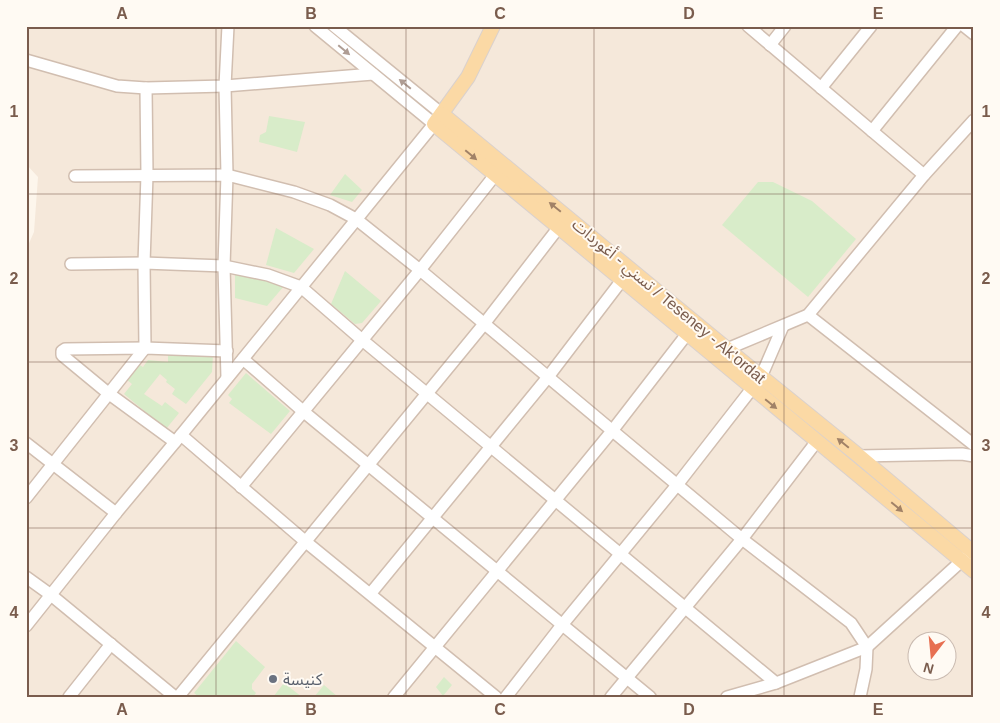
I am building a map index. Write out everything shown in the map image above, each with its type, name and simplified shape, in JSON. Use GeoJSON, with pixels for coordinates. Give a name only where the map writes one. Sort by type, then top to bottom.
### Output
{"type":"FeatureCollection","features":[{"type":"Feature","properties":{"kind":"main road"},"geometry":{"type":"LineString","coordinates":[[490,27],[468,77],[438,119],[495,175],[752,389],[817,441],[969,555],[974,571]]}},
{"type":"Feature","properties":{"kind":"main road","name":"تسني - أغوردات / Teseney - Ak'ordat"},"geometry":{"type":"LineString","coordinates":[[438,119],[859,456],[969,555]]}},
{"type":"Feature","properties":{"kind":"street"},"geometry":{"type":"LineString","coordinates":[[227,378],[224,266],[227,175],[225,86],[228,26]]}},
{"type":"Feature","properties":{"kind":"street"},"geometry":{"type":"LineString","coordinates":[[315,26],[373,74],[438,119]]}},
{"type":"Feature","properties":{"kind":"street"},"geometry":{"type":"LineString","coordinates":[[334,26],[438,119]]}},
{"type":"Feature","properties":{"kind":"street"},"geometry":{"type":"LineString","coordinates":[[748,26],[924,175]]}},
{"type":"Feature","properties":{"kind":"street"},"geometry":{"type":"LineString","coordinates":[[770,45],[784,26]]}},
{"type":"Feature","properties":{"kind":"street"},"geometry":{"type":"LineString","coordinates":[[821,88],[871,26]]}},
{"type":"Feature","properties":{"kind":"street"},"geometry":{"type":"LineString","coordinates":[[872,131],[957,26]]}},
{"type":"Feature","properties":{"kind":"street"},"geometry":{"type":"LineString","coordinates":[[964,26],[974,34]]}},
{"type":"Feature","properties":{"kind":"street"},"geometry":{"type":"LineString","coordinates":[[26,60],[117,86],[146,88],[225,86],[373,74]]}},
{"type":"Feature","properties":{"kind":"street"},"geometry":{"type":"LineString","coordinates":[[26,498],[144,348],[147,175],[146,88]]}},
{"type":"Feature","properties":{"kind":"street"},"geometry":{"type":"LineString","coordinates":[[26,626],[438,119]]}},
{"type":"Feature","properties":{"kind":"street"},"geometry":{"type":"LineString","coordinates":[[726,349],[808,315],[924,175],[974,120]]}},
{"type":"Feature","properties":{"kind":"street"},"geometry":{"type":"LineString","coordinates":[[75,176],[227,175],[294,192],[330,205],[356,219],[420,270],[742,539],[851,623],[867,648],[866,669],[860,697]]}},
{"type":"Feature","properties":{"kind":"street"},"geometry":{"type":"LineString","coordinates":[[241,486],[420,270],[495,175]]}},
{"type":"Feature","properties":{"kind":"street"},"geometry":{"type":"LineString","coordinates":[[26,577],[51,595],[176,697],[427,394],[558,228]]}},
{"type":"Feature","properties":{"kind":"street"},"geometry":{"type":"LineString","coordinates":[[72,264],[144,263],[224,266],[268,275],[301,287],[490,447],[776,682]]}},
{"type":"Feature","properties":{"kind":"street"},"geometry":{"type":"LineString","coordinates":[[371,594],[548,377],[622,280]]}},
{"type":"Feature","properties":{"kind":"street"},"geometry":{"type":"LineString","coordinates":[[808,315],[974,445]]}},
{"type":"Feature","properties":{"kind":"street"},"geometry":{"type":"LineString","coordinates":[[506,697],[762,377],[783,326]]}},
{"type":"Feature","properties":{"kind":"street"},"geometry":{"type":"LineString","coordinates":[[394,697],[612,431],[687,334]]}},
{"type":"Feature","properties":{"kind":"street"},"geometry":{"type":"LineString","coordinates":[[227,351],[144,348],[65,349],[62,351],[62,355],[108,393],[178,439],[241,486],[306,542],[496,697]]}},
{"type":"Feature","properties":{"kind":"street"},"geometry":{"type":"LineString","coordinates":[[243,360],[650,697]]}},
{"type":"Feature","properties":{"kind":"street"},"geometry":{"type":"LineString","coordinates":[[611,697],[742,539],[817,441]]}},
{"type":"Feature","properties":{"kind":"street"},"geometry":{"type":"LineString","coordinates":[[26,443],[116,513]]}},
{"type":"Feature","properties":{"kind":"street"},"geometry":{"type":"LineString","coordinates":[[859,456],[962,454],[974,456]]}},
{"type":"Feature","properties":{"kind":"street"},"geometry":{"type":"LineString","coordinates":[[726,697],[776,682],[867,648],[969,555]]}},
{"type":"Feature","properties":{"kind":"street"},"geometry":{"type":"LineString","coordinates":[[70,697],[111,644]]}},
{"type":"Feature","properties":{"kind":"shaded area"},"geometry":{"type":"Polygon","coordinates":[[[26,26],[974,26],[974,697],[26,697],[26,250],[34,232],[38,177],[26,164],[26,26]]]}},
{"type":"Feature","properties":{"kind":"green space"},"geometry":{"type":"Polygon","coordinates":[[[269,116],[305,122],[297,152],[259,142],[260,135],[266,132],[269,116]]]}},
{"type":"Feature","properties":{"kind":"green space"},"geometry":{"type":"Polygon","coordinates":[[[345,174],[362,190],[352,202],[330,195],[345,174]]]}},
{"type":"Feature","properties":{"kind":"green space"},"geometry":{"type":"Polygon","coordinates":[[[758,182],[773,182],[812,201],[856,239],[808,297],[722,225],[758,182]]]}},
{"type":"Feature","properties":{"kind":"green space"},"geometry":{"type":"Polygon","coordinates":[[[276,228],[314,249],[294,273],[266,265],[276,228]]]}},
{"type":"Feature","properties":{"kind":"green space"},"geometry":{"type":"Polygon","coordinates":[[[345,271],[381,301],[362,323],[355,324],[331,304],[345,271]]]}},
{"type":"Feature","properties":{"kind":"green space"},"geometry":{"type":"Polygon","coordinates":[[[235,273],[284,286],[267,306],[235,298],[235,273]]]}},
{"type":"Feature","properties":{"kind":"green space"},"geometry":{"type":"Polygon","coordinates":[[[168,353],[213,355],[212,372],[186,404],[172,394],[175,389],[160,374],[144,394],[162,406],[165,402],[179,413],[166,429],[124,394],[132,384],[126,379],[138,364],[143,367],[148,360],[168,362],[168,353]]]}},
{"type":"Feature","properties":{"kind":"green space"},"geometry":{"type":"Polygon","coordinates":[[[246,373],[290,411],[271,434],[229,403],[232,399],[228,395],[246,373]]]}},
{"type":"Feature","properties":{"kind":"green space"},"geometry":{"type":"Polygon","coordinates":[[[236,641],[265,667],[252,684],[252,689],[256,693],[253,697],[199,697],[194,693],[236,641]]]}},
{"type":"Feature","properties":{"kind":"green space"},"geometry":{"type":"Polygon","coordinates":[[[444,677],[452,685],[443,696],[436,687],[444,677]]]}},
{"type":"Feature","properties":{"kind":"green space"},"geometry":{"type":"Polygon","coordinates":[[[284,683],[302,697],[273,697],[284,683]]]}},
{"type":"Feature","properties":{"kind":"green space"},"geometry":{"type":"Polygon","coordinates":[[[324,685],[338,697],[314,697],[324,685]]]}},
{"type":"Feature","properties":{"kind":"place","name":"كنيسة"},"geometry":{"type":"Point","coordinates":[273,679]}}]}
